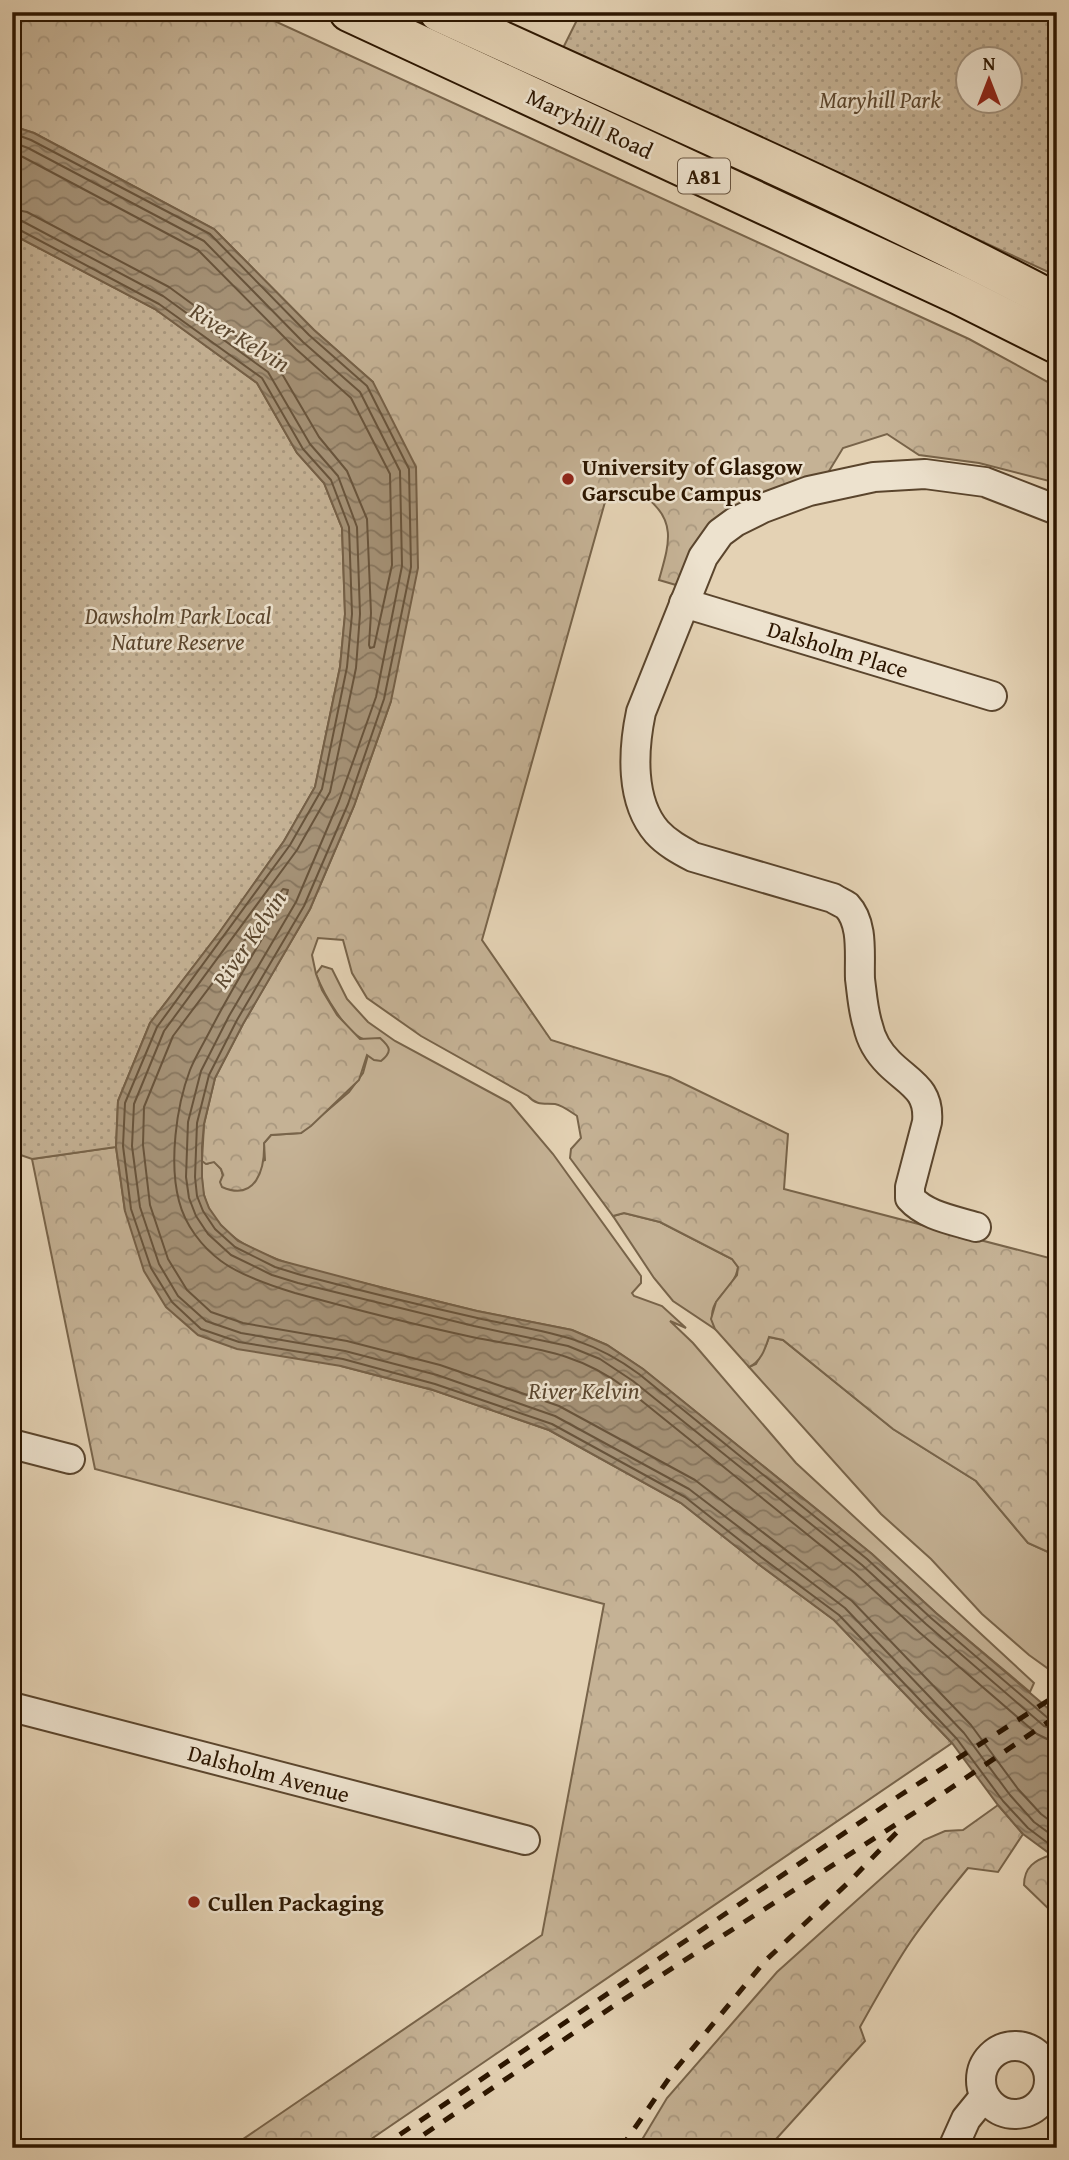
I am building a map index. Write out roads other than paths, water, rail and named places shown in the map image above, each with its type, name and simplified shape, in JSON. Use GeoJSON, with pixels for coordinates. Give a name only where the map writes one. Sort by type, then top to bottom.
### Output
{"type":"FeatureCollection","features":[{"type":"Feature","properties":{"kind":"main road","name":"Maryhill Road"},"geometry":{"type":"LineString","coordinates":[[349,12],[959,295],[1057,344]]}},
{"type":"Feature","properties":{"kind":"main road","name":"Maryhill Road"},"geometry":{"type":"LineString","coordinates":[[439,12],[955,250],[1057,303]]}},
{"type":"Feature","properties":{"kind":"main road"},"geometry":{"type":"LineString","coordinates":[[556,108],[573,74]]}},
{"type":"Feature","properties":{"kind":"street"},"geometry":{"type":"LineString","coordinates":[[976,1227],[928,1212],[918,1207],[910,1198],[910,1187],[928,1122],[928,1111],[925,1098],[916,1085],[888,1062],[874,1044],[864,1007],[858,933],[854,917],[846,905],[833,898],[692,857],[674,846],[657,831],[646,813],[638,790],[635,738],[641,712],[703,557],[720,533],[735,523],[763,508],[809,491],[874,477],[925,474],[985,482],[1057,510]]}},
{"type":"Feature","properties":{"kind":"street","name":"Dalsholm Place"},"geometry":{"type":"LineString","coordinates":[[684,603],[992,696]]}},
{"type":"Feature","properties":{"kind":"street"},"geometry":{"type":"LineString","coordinates":[[12,1444],[70,1459]]}},
{"type":"Feature","properties":{"kind":"street","name":"Dalsholm Avenue"},"geometry":{"type":"LineString","coordinates":[[12,1707],[525,1840]]}},
{"type":"Feature","properties":{"kind":"street"},"geometry":{"type":"LineString","coordinates":[[1007,2046],[1019,2046],[1041,2057],[1047,2068],[1049,2081],[1046,2094],[1048,2109],[1009,2114],[995,2108],[984,2097],[981,2072],[986,2061],[995,2052],[1007,2046]]}},
{"type":"Feature","properties":{"kind":"street"},"geometry":{"type":"LineString","coordinates":[[953,2148],[965,2119],[984,2097]]}},
{"type":"Feature","properties":{"kind":"water","name":"River Kelvin"},"geometry":{"type":"Polygon","coordinates":[[[12,126],[34,133],[214,229],[314,330],[373,382],[416,467],[418,568],[391,701],[354,806],[310,909],[215,1078],[204,1124],[202,1147],[204,1195],[209,1208],[221,1225],[238,1241],[278,1260],[477,1311],[572,1330],[607,1345],[643,1369],[872,1554],[936,1613],[1057,1716],[1057,1859],[1023,1834],[952,1743],[834,1620],[681,1503],[549,1430],[433,1390],[341,1366],[237,1349],[198,1335],[166,1307],[144,1271],[125,1211],[116,1147],[118,1101],[150,1023],[219,933],[284,841],[315,787],[340,667],[345,614],[342,528],[324,483],[297,453],[257,383],[155,309],[12,234],[12,126]]]}},
{"type":"Feature","properties":{"kind":"railway"},"geometry":{"type":"LineString","coordinates":[[380,2148],[899,1796],[1057,1695]]}},
{"type":"Feature","properties":{"kind":"railway"},"geometry":{"type":"LineString","coordinates":[[404,2148],[615,2005],[917,1811],[1057,1716]]}},
{"type":"Feature","properties":{"kind":"railway"},"geometry":{"type":"LineString","coordinates":[[621,2148],[674,2071],[765,1961],[850,1881],[899,1830]]}},
{"type":"Feature","properties":{"kind":"place","name":"University of Glasgow Garscube Campus"},"geometry":{"type":"Point","coordinates":[568,479]}},
{"type":"Feature","properties":{"kind":"place","name":"Cullen Packaging"},"geometry":{"type":"Point","coordinates":[194,1902]}},
{"type":"Feature","properties":{"kind":"park label","name":"Maryhill Park"},"geometry":{"type":"Point","coordinates":[880,99]}},
{"type":"Feature","properties":{"kind":"park label","name":"Dawsholm Park Local Nature Reserve"},"geometry":{"type":"Point","coordinates":[178,628]}}]}
